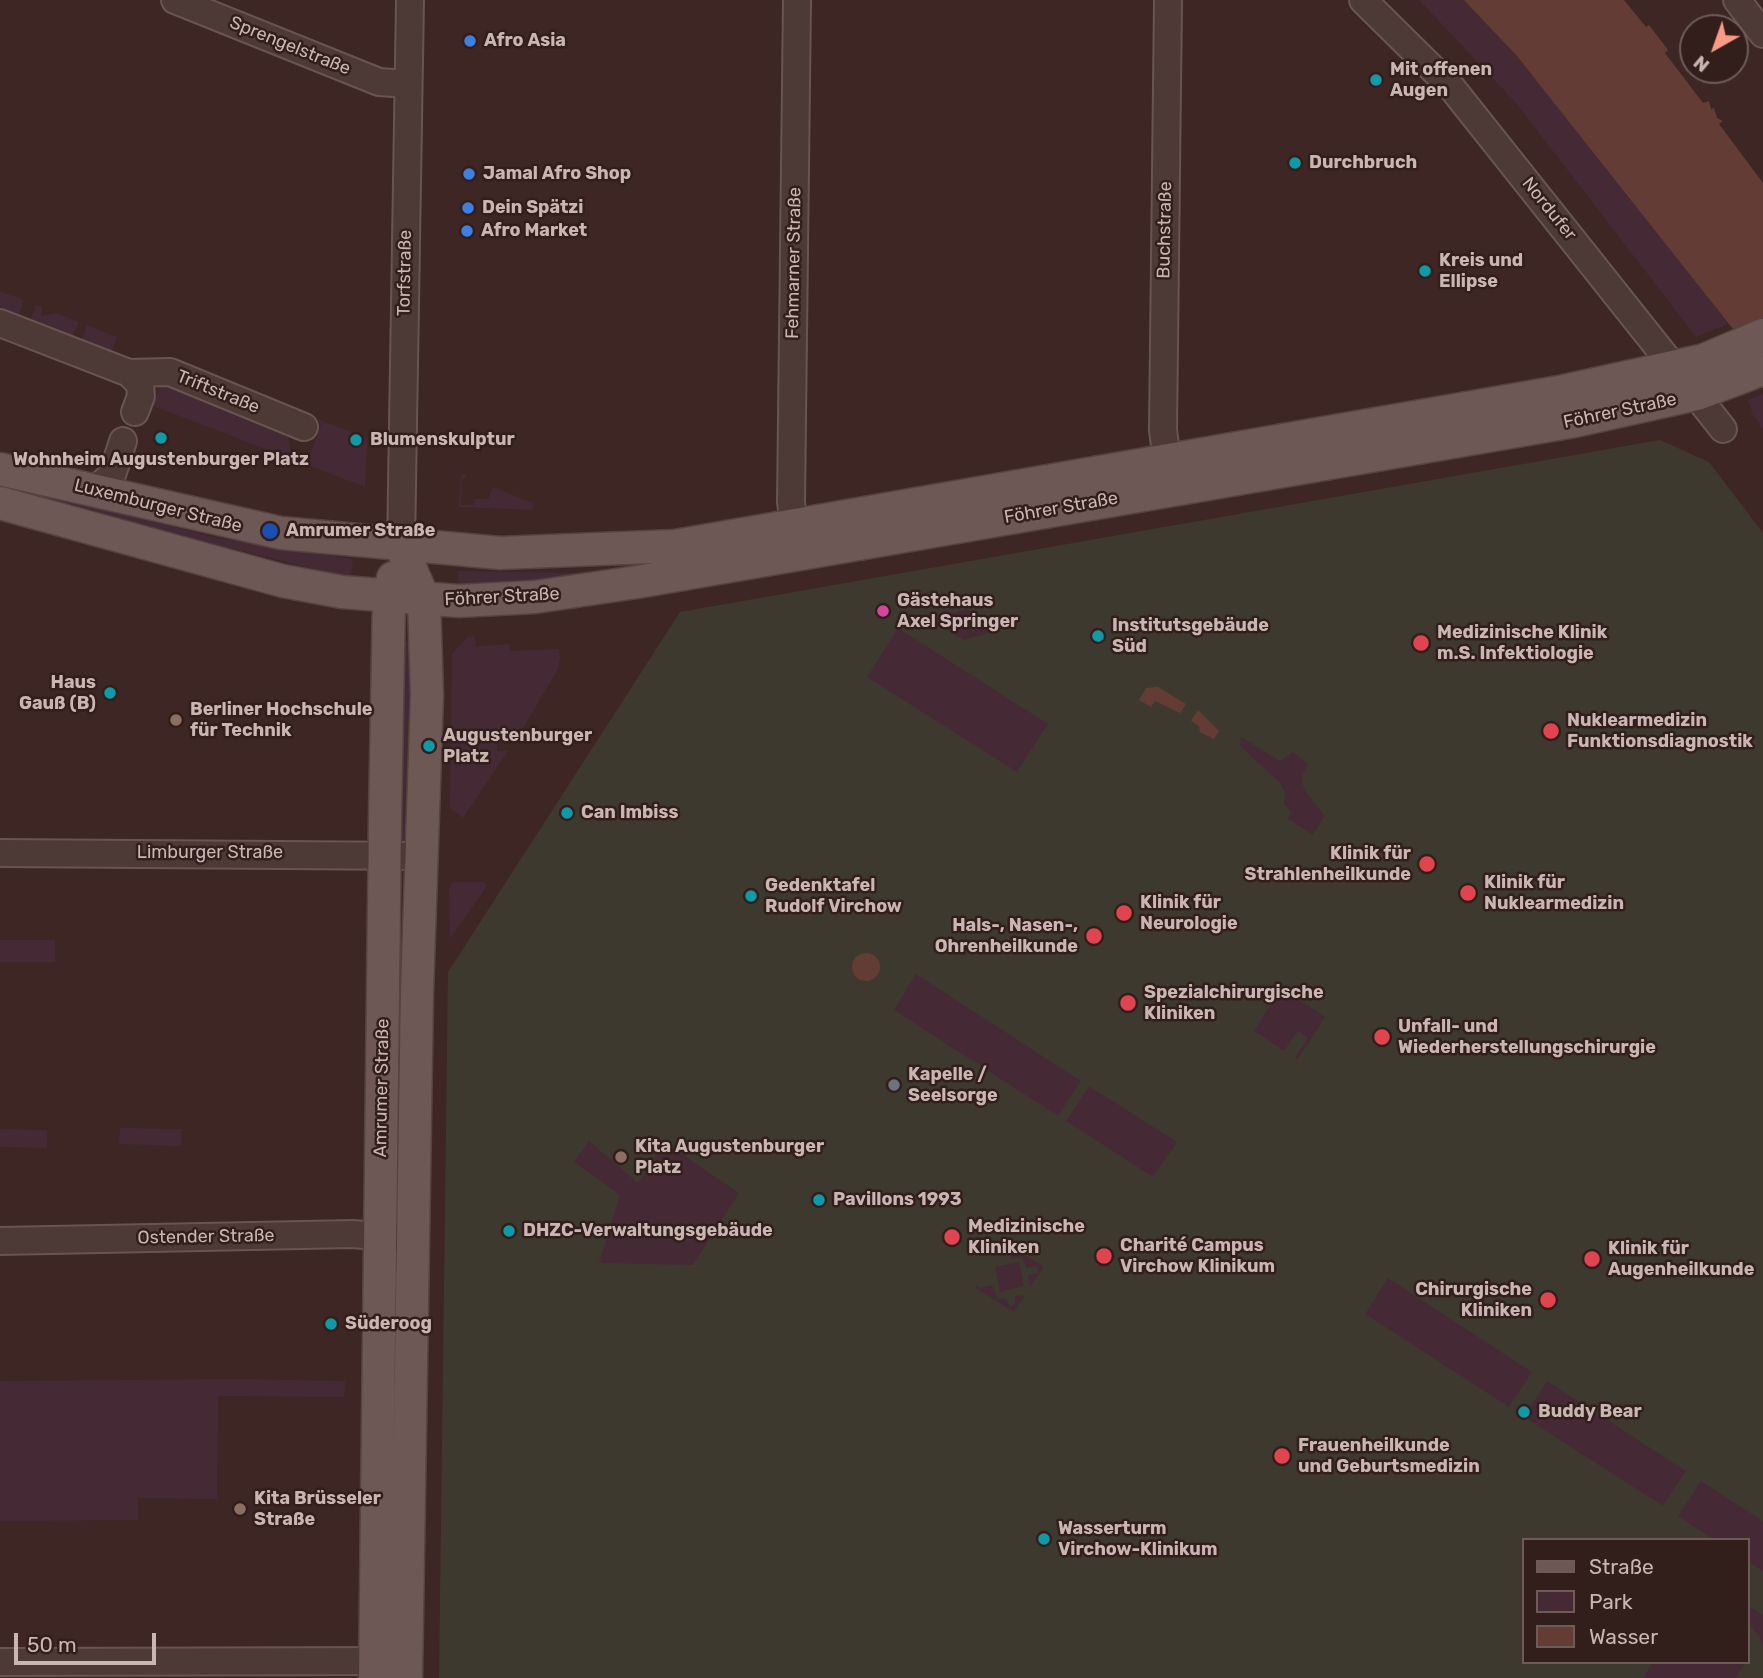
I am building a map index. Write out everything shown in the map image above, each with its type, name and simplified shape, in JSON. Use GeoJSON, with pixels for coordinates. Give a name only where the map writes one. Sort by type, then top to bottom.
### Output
{"type":"FeatureCollection","features":[{"type":"Feature","properties":{"kind":"main road","name":"Föhrer Straße"},"geometry":{"type":"LineString","coordinates":[[401,546],[500,553],[675,546],[1559,393],[1710,358],[1763,335]]}},
{"type":"Feature","properties":{"kind":"main road","name":"Föhrer Straße"},"geometry":{"type":"LineString","coordinates":[[389,597],[494,600],[565,594],[1575,421],[1697,394],[1763,369]]}},
{"type":"Feature","properties":{"kind":"main road","name":"Luxemburger Straße"},"geometry":{"type":"LineString","coordinates":[[0,469],[96,489],[257,529],[401,546]]}},
{"type":"Feature","properties":{"kind":"main road","name":"Luxemburger Straße"},"geometry":{"type":"LineString","coordinates":[[0,503],[283,581],[389,597]]}},
{"type":"Feature","properties":{"kind":"main road","name":"Amrumer Straße"},"geometry":{"type":"LineString","coordinates":[[375,1670],[389,597],[401,546]]}},
{"type":"Feature","properties":{"kind":"main road","name":"Amrumer Straße"},"geometry":{"type":"LineString","coordinates":[[401,546],[424,600],[427,695],[412,1239],[407,1669]]}},
{"type":"Feature","properties":{"kind":"street","name":"Sprengelstraße"},"geometry":{"type":"LineString","coordinates":[[175,0],[379,82],[408,84]]}},
{"type":"Feature","properties":{"kind":"street","name":"Torfstraße"},"geometry":{"type":"LineString","coordinates":[[401,546],[410,0]]}},
{"type":"Feature","properties":{"kind":"street","name":"Fehmarner Straße"},"geometry":{"type":"LineString","coordinates":[[794,526],[791,502],[797,0]]}},
{"type":"Feature","properties":{"kind":"street","name":"Buchstraße"},"geometry":{"type":"LineString","coordinates":[[1167,461],[1163,430],[1168,0]]}},
{"type":"Feature","properties":{"kind":"street","name":"Nordufer"},"geometry":{"type":"LineString","coordinates":[[1363,0],[1452,88],[1723,429]]}},
{"type":"Feature","properties":{"kind":"street"},"geometry":{"type":"LineString","coordinates":[[1737,0],[1763,34]]}},
{"type":"Feature","properties":{"kind":"street","name":"Triftstraße"},"geometry":{"type":"LineString","coordinates":[[0,323],[130,373],[170,372],[304,427]]}},
{"type":"Feature","properties":{"kind":"street"},"geometry":{"type":"LineString","coordinates":[[130,373],[140,384],[141,396],[135,412]]}},
{"type":"Feature","properties":{"kind":"street"},"geometry":{"type":"LineString","coordinates":[[96,489],[112,475],[123,441]]}},
{"type":"Feature","properties":{"kind":"street","name":"Limburger Straße"},"geometry":{"type":"LineString","coordinates":[[0,853],[421,856]]}},
{"type":"Feature","properties":{"kind":"street","name":"Ostender Straße"},"geometry":{"type":"LineString","coordinates":[[0,1241],[353,1234],[412,1239]]}},
{"type":"Feature","properties":{"kind":"street"},"geometry":{"type":"LineString","coordinates":[[0,1662],[407,1669]]}},
{"type":"Feature","properties":{"kind":"shaded area","name":"Charité Campus Virchow Klinikum"},"geometry":{"type":"Polygon","coordinates":[[[1660,440],[1709,462],[1763,533],[1763,1678],[439,1678],[448,972],[680,612],[1660,440]]]}},
{"type":"Feature","properties":{"kind":"green space"},"geometry":{"type":"Polygon","coordinates":[[[1419,0],[1464,0],[1481,17],[1517,56],[1635,201],[1728,324],[1696,337],[1516,103],[1419,0]]]}},
{"type":"Feature","properties":{"kind":"green space"},"geometry":{"type":"Polygon","coordinates":[[[0,291],[24,300],[19,315],[0,307],[0,291]]]}},
{"type":"Feature","properties":{"kind":"green space"},"geometry":{"type":"Polygon","coordinates":[[[36,305],[42,307],[41,316],[56,313],[79,322],[73,336],[31,319],[36,305]]]}},
{"type":"Feature","properties":{"kind":"green space"},"geometry":{"type":"Polygon","coordinates":[[[87,325],[117,337],[111,352],[82,340],[87,325]]]}},
{"type":"Feature","properties":{"kind":"green space"},"geometry":{"type":"Polygon","coordinates":[[[162,381],[262,416],[288,437],[291,455],[303,459],[309,457],[321,426],[318,419],[367,438],[365,487],[153,406],[162,381]]]}},
{"type":"Feature","properties":{"kind":"green space"},"geometry":{"type":"Polygon","coordinates":[[[1763,394],[1763,429],[1750,411],[1752,410],[1747,400],[1763,394]]]}},
{"type":"Feature","properties":{"kind":"green space"},"geometry":{"type":"Polygon","coordinates":[[[462,474],[467,476],[462,480],[461,505],[474,505],[475,499],[488,499],[493,487],[533,503],[533,510],[458,507],[462,474]]]}},
{"type":"Feature","properties":{"kind":"green space"},"geometry":{"type":"Polygon","coordinates":[[[0,483],[217,538],[353,559],[351,578],[0,491],[0,483]]]}},
{"type":"Feature","properties":{"kind":"green space"},"geometry":{"type":"Polygon","coordinates":[[[458,571],[609,571],[572,580],[459,588],[458,571]]]}},
{"type":"Feature","properties":{"kind":"green space"},"geometry":{"type":"Polygon","coordinates":[[[967,609],[976,616],[959,621],[973,631],[992,626],[1000,630],[964,640],[943,627],[947,615],[967,609]]]}},
{"type":"Feature","properties":{"kind":"green space"},"geometry":{"type":"Polygon","coordinates":[[[898,628],[1048,724],[1017,772],[867,677],[898,628]]]}},
{"type":"Feature","properties":{"kind":"green space"},"geometry":{"type":"Polygon","coordinates":[[[474,636],[476,647],[509,644],[510,651],[559,649],[560,657],[558,669],[516,740],[497,742],[497,751],[508,751],[463,818],[450,808],[452,654],[467,637],[474,636]]]}},
{"type":"Feature","properties":{"kind":"green space"},"geometry":{"type":"Polygon","coordinates":[[[395,642],[412,642],[410,841],[393,841],[395,642]]]}},
{"type":"Feature","properties":{"kind":"green space"},"geometry":{"type":"Polygon","coordinates":[[[1241,737],[1280,761],[1293,752],[1308,764],[1301,778],[1305,791],[1325,816],[1312,835],[1288,819],[1291,812],[1284,804],[1285,792],[1279,782],[1240,746],[1241,737]]]}},
{"type":"Feature","properties":{"kind":"green space"},"geometry":{"type":"Polygon","coordinates":[[[452,882],[484,882],[487,886],[450,939],[449,889],[452,882]]]}},
{"type":"Feature","properties":{"kind":"green space"},"geometry":{"type":"Polygon","coordinates":[[[0,940],[55,940],[55,962],[0,962],[0,940]]]}},
{"type":"Feature","properties":{"kind":"green space"},"geometry":{"type":"Polygon","coordinates":[[[916,974],[1081,1081],[1058,1116],[894,1010],[916,974]]]}},
{"type":"Feature","properties":{"kind":"green space"},"geometry":{"type":"Polygon","coordinates":[[[1281,988],[1325,1017],[1298,1059],[1295,1058],[1308,1038],[1298,1031],[1284,1051],[1254,1031],[1281,988]]]}},
{"type":"Feature","properties":{"kind":"green space"},"geometry":{"type":"Polygon","coordinates":[[[1089,1086],[1177,1142],[1153,1177],[1066,1121],[1089,1086]]]}},
{"type":"Feature","properties":{"kind":"green space"},"geometry":{"type":"Polygon","coordinates":[[[120,1128],[182,1129],[181,1146],[119,1144],[120,1128]]]}},
{"type":"Feature","properties":{"kind":"green space"},"geometry":{"type":"Polygon","coordinates":[[[0,1129],[47,1130],[47,1148],[0,1147],[0,1129]]]}},
{"type":"Feature","properties":{"kind":"green space"},"geometry":{"type":"Polygon","coordinates":[[[589,1141],[638,1183],[666,1143],[739,1193],[693,1265],[599,1263],[620,1195],[574,1162],[589,1141]]]}},
{"type":"Feature","properties":{"kind":"green space"},"geometry":{"type":"Polygon","coordinates":[[[1008,1244],[1044,1267],[1030,1287],[1028,1275],[1038,1273],[1037,1266],[1026,1268],[1022,1257],[1011,1259],[1008,1244]]]}},
{"type":"Feature","properties":{"kind":"green space"},"geometry":{"type":"Polygon","coordinates":[[[1019,1262],[1024,1286],[1000,1292],[995,1267],[1019,1262]]]}},
{"type":"Feature","properties":{"kind":"green space"},"geometry":{"type":"Polygon","coordinates":[[[1388,1278],[1532,1372],[1509,1407],[1365,1314],[1388,1278]]]}},
{"type":"Feature","properties":{"kind":"green space"},"geometry":{"type":"Polygon","coordinates":[[[977,1285],[980,1288],[993,1285],[997,1299],[1006,1298],[1010,1306],[1015,1304],[1015,1296],[1025,1295],[1014,1312],[975,1288],[977,1285]]]}},
{"type":"Feature","properties":{"kind":"green space"},"geometry":{"type":"Polygon","coordinates":[[[0,1381],[345,1381],[344,1397],[218,1396],[217,1499],[138,1498],[138,1520],[0,1521],[0,1381]]]}},
{"type":"Feature","properties":{"kind":"green space"},"geometry":{"type":"Polygon","coordinates":[[[1547,1381],[1686,1471],[1663,1506],[1524,1417],[1547,1381]]]}},
{"type":"Feature","properties":{"kind":"green space"},"geometry":{"type":"Polygon","coordinates":[[[1701,1481],[1763,1521],[1763,1571],[1749,1562],[1749,1538],[1711,1538],[1678,1516],[1701,1481]]]}},
{"type":"Feature","properties":{"kind":"green space"},"geometry":{"type":"Polygon","coordinates":[[[1749,1606],[1763,1615],[1763,1647],[1760,1637],[1749,1624],[1749,1606]]]}},
{"type":"Feature","properties":{"kind":"green space"},"geometry":{"type":"Polygon","coordinates":[[[1652,1664],[1745,1664],[1735,1678],[1643,1678],[1652,1664]]]}},
{"type":"Feature","properties":{"kind":"water"},"geometry":{"type":"Polygon","coordinates":[[[1464,0],[1624,0],[1646,27],[1649,25],[1668,50],[1665,53],[1679,71],[1679,84],[1689,84],[1703,103],[1709,101],[1717,118],[1723,121],[1719,124],[1763,183],[1763,367],[1517,56],[1464,0]]]}},
{"type":"Feature","properties":{"kind":"water"},"geometry":{"type":"Polygon","coordinates":[[[1158,687],[1186,704],[1180,713],[1155,701],[1151,707],[1139,700],[1146,688],[1158,687]]]}},
{"type":"Feature","properties":{"kind":"water"},"geometry":{"type":"Polygon","coordinates":[[[1198,710],[1219,731],[1214,739],[1200,732],[1199,726],[1191,721],[1198,710]]]}},
{"type":"Feature","properties":{"kind":"water"},"geometry":{"type":"Polygon","coordinates":[[[866,953],[876,957],[880,967],[876,977],[866,981],[856,977],[852,967],[856,957],[866,953]]]}},
{"type":"Feature","properties":{"kind":"place","name":"Afro Asia"},"geometry":{"type":"Point","coordinates":[470,41]}},
{"type":"Feature","properties":{"kind":"place","name":"Mit offenen Augen"},"geometry":{"type":"Point","coordinates":[1376,80]}},
{"type":"Feature","properties":{"kind":"place","name":"Durchbruch"},"geometry":{"type":"Point","coordinates":[1295,163]}},
{"type":"Feature","properties":{"kind":"place","name":"Jamal Afro Shop"},"geometry":{"type":"Point","coordinates":[469,174]}},
{"type":"Feature","properties":{"kind":"place","name":"Dein Spätzi"},"geometry":{"type":"Point","coordinates":[468,208]}},
{"type":"Feature","properties":{"kind":"place","name":"Afro Market"},"geometry":{"type":"Point","coordinates":[467,231]}},
{"type":"Feature","properties":{"kind":"place","name":"Kreis und Ellipse"},"geometry":{"type":"Point","coordinates":[1425,271]}},
{"type":"Feature","properties":{"kind":"place","name":"Wohnheim Augustenburger Platz"},"geometry":{"type":"Point","coordinates":[161,438]}},
{"type":"Feature","properties":{"kind":"place","name":"Blumenskulptur"},"geometry":{"type":"Point","coordinates":[356,440]}},
{"type":"Feature","properties":{"kind":"place","name":"Amrumer Straße"},"geometry":{"type":"Point","coordinates":[270,531]}},
{"type":"Feature","properties":{"kind":"place","name":"Gästehaus Axel Springer"},"geometry":{"type":"Point","coordinates":[883,611]}},
{"type":"Feature","properties":{"kind":"place","name":"Institutsgebäude Süd"},"geometry":{"type":"Point","coordinates":[1098,636]}},
{"type":"Feature","properties":{"kind":"place","name":"Medizinische Klinik m.S. Infektiologie"},"geometry":{"type":"Point","coordinates":[1421,643]}},
{"type":"Feature","properties":{"kind":"place","name":"Haus Gauß (B)"},"geometry":{"type":"Point","coordinates":[110,693]}},
{"type":"Feature","properties":{"kind":"place","name":"Berliner Hochschule für Technik"},"geometry":{"type":"Point","coordinates":[176,720]}},
{"type":"Feature","properties":{"kind":"place","name":"Nuklearmedizin Funktionsdiagnostik"},"geometry":{"type":"Point","coordinates":[1551,731]}},
{"type":"Feature","properties":{"kind":"place","name":"Augustenburger Platz"},"geometry":{"type":"Point","coordinates":[429,746]}},
{"type":"Feature","properties":{"kind":"place","name":"Can Imbiss"},"geometry":{"type":"Point","coordinates":[567,813]}},
{"type":"Feature","properties":{"kind":"place","name":"Klinik für Strahlenheilkunde"},"geometry":{"type":"Point","coordinates":[1427,864]}},
{"type":"Feature","properties":{"kind":"place","name":"Klinik für Nuklearmedizin"},"geometry":{"type":"Point","coordinates":[1468,893]}},
{"type":"Feature","properties":{"kind":"place","name":"Gedenktafel Rudolf Virchow"},"geometry":{"type":"Point","coordinates":[751,896]}},
{"type":"Feature","properties":{"kind":"place","name":"Klinik für Neurologie"},"geometry":{"type":"Point","coordinates":[1124,913]}},
{"type":"Feature","properties":{"kind":"place","name":"Hals-, Nasen-, Ohrenheilkunde"},"geometry":{"type":"Point","coordinates":[1094,936]}},
{"type":"Feature","properties":{"kind":"place","name":"Spezialchirurgische Kliniken"},"geometry":{"type":"Point","coordinates":[1128,1003]}},
{"type":"Feature","properties":{"kind":"place","name":"Unfall- und Wiederherstellungschirurgie"},"geometry":{"type":"Point","coordinates":[1382,1037]}},
{"type":"Feature","properties":{"kind":"place","name":"Kapelle / Seelsorge"},"geometry":{"type":"Point","coordinates":[894,1085]}},
{"type":"Feature","properties":{"kind":"place","name":"Kita Augustenburger Platz"},"geometry":{"type":"Point","coordinates":[621,1157]}},
{"type":"Feature","properties":{"kind":"place","name":"Pavillons 1993"},"geometry":{"type":"Point","coordinates":[819,1200]}},
{"type":"Feature","properties":{"kind":"place","name":"DHZC-Verwaltungsgebäude"},"geometry":{"type":"Point","coordinates":[509,1231]}},
{"type":"Feature","properties":{"kind":"place","name":"Medizinische Kliniken"},"geometry":{"type":"Point","coordinates":[952,1237]}},
{"type":"Feature","properties":{"kind":"place","name":"Charité Campus Virchow Klinikum"},"geometry":{"type":"Point","coordinates":[1104,1256]}},
{"type":"Feature","properties":{"kind":"place","name":"Klinik für Augenheilkunde"},"geometry":{"type":"Point","coordinates":[1592,1259]}},
{"type":"Feature","properties":{"kind":"place","name":"Chirurgische Kliniken"},"geometry":{"type":"Point","coordinates":[1548,1300]}},
{"type":"Feature","properties":{"kind":"place","name":"Süderoog"},"geometry":{"type":"Point","coordinates":[331,1324]}},
{"type":"Feature","properties":{"kind":"place","name":"Buddy Bear"},"geometry":{"type":"Point","coordinates":[1524,1412]}},
{"type":"Feature","properties":{"kind":"place","name":"Frauenheilkunde und Geburtsmedizin"},"geometry":{"type":"Point","coordinates":[1282,1456]}},
{"type":"Feature","properties":{"kind":"place","name":"Kita Brüsseler Straße"},"geometry":{"type":"Point","coordinates":[240,1509]}},
{"type":"Feature","properties":{"kind":"place","name":"Wasserturm Virchow-Klinikum"},"geometry":{"type":"Point","coordinates":[1044,1539]}}]}
